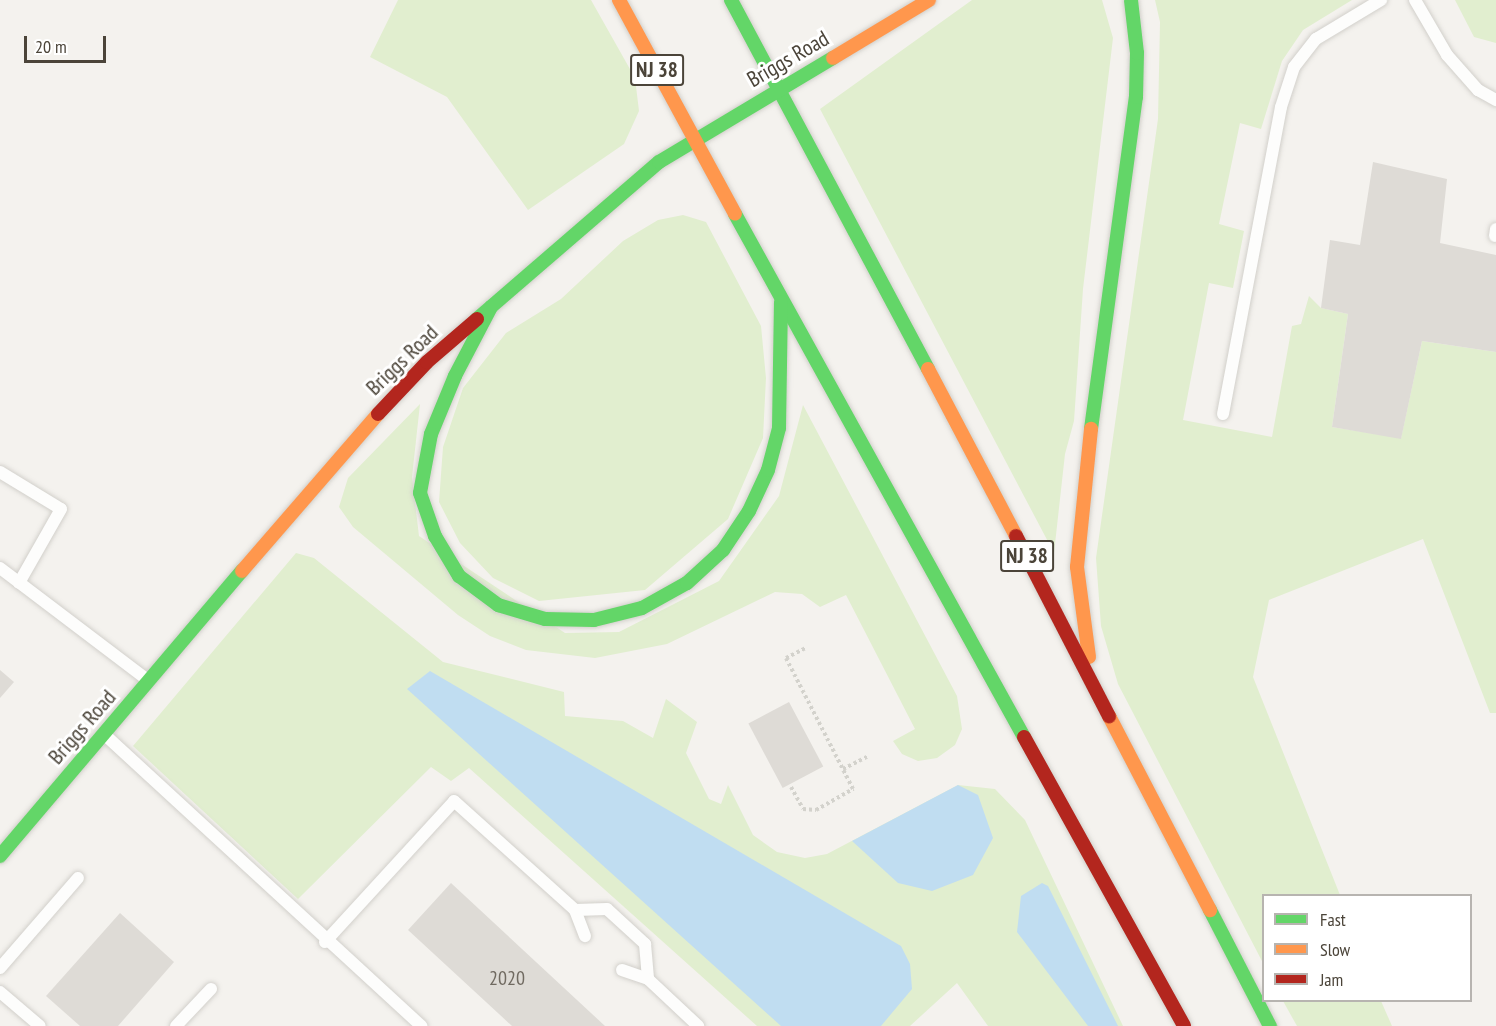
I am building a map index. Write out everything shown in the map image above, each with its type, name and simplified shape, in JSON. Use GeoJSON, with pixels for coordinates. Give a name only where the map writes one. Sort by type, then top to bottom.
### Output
{"type":"FeatureCollection","features":[{"type":"Feature","properties":{"kind":"main road","name":"NJ 38"},"geometry":{"type":"LineString","coordinates":[[619,0],[781,300],[1184,1026]]}},
{"type":"Feature","properties":{"kind":"main road","name":"NJ 38"},"geometry":{"type":"LineString","coordinates":[[731,0],[1094,686],[1270,1026]]}},
{"type":"Feature","properties":{"kind":"main road","name":"Briggs Road"},"geometry":{"type":"LineString","coordinates":[[0,856],[374,417],[428,362],[650,169],[779,88],[894,24],[928,0]]}},
{"type":"Feature","properties":{"kind":"main road"},"geometry":{"type":"LineString","coordinates":[[1094,686],[1077,567],[1080,510],[1136,97],[1137,54],[1131,0]]}},
{"type":"Feature","properties":{"kind":"main road"},"geometry":{"type":"LineString","coordinates":[[491,307],[455,376],[430,434],[420,493],[435,536],[459,576],[498,605],[545,619],[594,620],[642,608],[687,583],[723,550],[749,511],[768,470],[779,428],[781,300]]}},
{"type":"Feature","properties":{"kind":"lane"},"geometry":{"type":"LineString","coordinates":[[1223,414],[1281,107],[1294,67],[1316,39],[1381,0]]}},
{"type":"Feature","properties":{"kind":"lane"},"geometry":{"type":"LineString","coordinates":[[1414,0],[1447,55],[1478,90],[1496,100]]}},
{"type":"Feature","properties":{"kind":"lane"},"geometry":{"type":"LineString","coordinates":[[0,472],[61,509],[19,583]]}},
{"type":"Feature","properties":{"kind":"lane"},"geometry":{"type":"LineString","coordinates":[[0,568],[150,681]]}},
{"type":"Feature","properties":{"kind":"lane"},"geometry":{"type":"LineString","coordinates":[[104,735],[325,942],[421,1026]]}},
{"type":"Feature","properties":{"kind":"lane"},"geometry":{"type":"LineString","coordinates":[[325,942],[454,801],[575,910],[585,936]]}},
{"type":"Feature","properties":{"kind":"lane"},"geometry":{"type":"LineString","coordinates":[[0,968],[78,878]]}},
{"type":"Feature","properties":{"kind":"lane"},"geometry":{"type":"LineString","coordinates":[[575,910],[607,909],[645,944],[648,979]]}},
{"type":"Feature","properties":{"kind":"lane"},"geometry":{"type":"LineString","coordinates":[[622,970],[648,979],[698,1026]]}},
{"type":"Feature","properties":{"kind":"lane"},"geometry":{"type":"LineString","coordinates":[[176,1026],[211,989]]}},
{"type":"Feature","properties":{"kind":"lane"},"geometry":{"type":"LineString","coordinates":[[0,992],[40,1026]]}},
{"type":"Feature","properties":{"kind":"path"},"geometry":{"type":"LineString","coordinates":[[791,787],[803,809],[816,810],[853,789],[786,658],[806,648]]}},
{"type":"Feature","properties":{"kind":"path"},"geometry":{"type":"LineString","coordinates":[[843,769],[867,757]]}},
{"type":"Feature","properties":{"kind":"green space"},"geometry":{"type":"Polygon","coordinates":[[[398,0],[591,0],[635,78],[639,111],[624,144],[528,210],[447,97],[370,57],[398,0]]]}},
{"type":"Feature","properties":{"kind":"green space"},"geometry":{"type":"Polygon","coordinates":[[[972,0],[1102,0],[1113,38],[1083,289],[1074,421],[1065,454],[1054,553],[820,109],[972,0]]]}},
{"type":"Feature","properties":{"kind":"green space"},"geometry":{"type":"Polygon","coordinates":[[[1155,0],[1352,0],[1303,30],[1282,61],[1261,129],[1240,123],[1219,224],[1244,231],[1233,288],[1209,283],[1183,420],[1272,437],[1292,326],[1301,324],[1309,296],[1321,308],[1348,314],[1332,427],[1401,438],[1422,341],[1496,352],[1496,713],[1490,713],[1423,539],[1269,600],[1253,677],[1340,894],[1262,894],[1262,961],[1118,684],[1101,626],[1096,558],[1158,119],[1160,22],[1155,0]]]}},
{"type":"Feature","properties":{"kind":"green space"},"geometry":{"type":"Polygon","coordinates":[[[1455,0],[1496,0],[1496,43],[1474,37],[1455,0]]]}},
{"type":"Feature","properties":{"kind":"green space"},"geometry":{"type":"Polygon","coordinates":[[[683,215],[706,222],[761,326],[766,378],[763,438],[728,519],[645,590],[539,601],[493,578],[460,543],[439,502],[443,447],[463,388],[506,333],[561,299],[623,241],[658,220],[683,215]]]}},
{"type":"Feature","properties":{"kind":"green space"},"geometry":{"type":"Polygon","coordinates":[[[420,404],[412,477],[419,536],[565,633],[619,632],[719,581],[779,496],[803,405],[957,696],[962,729],[955,745],[937,758],[918,761],[902,754],[893,741],[915,729],[846,595],[820,607],[802,594],[775,592],[667,644],[595,658],[526,650],[490,636],[458,615],[353,527],[339,507],[348,478],[420,404]]]}},
{"type":"Feature","properties":{"kind":"green space"},"geometry":{"type":"Polygon","coordinates":[[[296,553],[314,558],[443,662],[564,692],[565,716],[623,721],[653,738],[666,699],[697,722],[686,753],[709,799],[721,804],[728,785],[753,835],[777,852],[805,858],[827,854],[958,785],[995,789],[1025,820],[1123,1026],[988,1026],[957,983],[910,1026],[757,1026],[469,768],[451,781],[431,767],[298,899],[133,746],[296,553]]]}},
{"type":"Feature","properties":{"kind":"green space"},"geometry":{"type":"Polygon","coordinates":[[[1284,1002],[1381,1002],[1392,1026],[1297,1026],[1284,1002]]]}},
{"type":"Feature","properties":{"kind":"water"},"geometry":{"type":"Polygon","coordinates":[[[430,671],[901,946],[910,964],[912,989],[881,1026],[781,1026],[407,689],[430,671]]]}},
{"type":"Feature","properties":{"kind":"water"},"geometry":{"type":"Polygon","coordinates":[[[958,785],[978,795],[993,838],[973,875],[932,891],[898,883],[852,841],[958,785]]]}},
{"type":"Feature","properties":{"kind":"water"},"geometry":{"type":"Polygon","coordinates":[[[1042,883],[1048,886],[1118,1026],[1088,1026],[1017,932],[1021,896],[1042,883]]]}},
{"type":"Feature","properties":{"kind":"building"},"geometry":{"type":"Polygon","coordinates":[[[1373,162],[1447,179],[1440,243],[1496,255],[1496,352],[1422,341],[1401,439],[1332,427],[1348,314],[1321,308],[1330,240],[1360,245],[1373,162]]]}},
{"type":"Feature","properties":{"kind":"building"},"geometry":{"type":"Polygon","coordinates":[[[0,670],[14,682],[0,698],[0,670]]]}},
{"type":"Feature","properties":{"kind":"building"},"geometry":{"type":"Polygon","coordinates":[[[789,702],[823,766],[783,788],[748,724],[789,702]]]}},
{"type":"Feature","properties":{"kind":"building"},"geometry":{"type":"Polygon","coordinates":[[[451,883],[605,1026],[512,1026],[408,930],[451,883]]]}},
{"type":"Feature","properties":{"kind":"building"},"geometry":{"type":"Polygon","coordinates":[[[120,913],[174,962],[118,1026],[80,1026],[46,996],[120,913]]]}},
{"type":"Feature","properties":{"kind":"traffic: fast"},"geometry":{"type":"LineString","coordinates":[[731,0],[928,369]]}},
{"type":"Feature","properties":{"kind":"traffic: fast"},"geometry":{"type":"LineString","coordinates":[[1091,429],[1136,97],[1137,53],[1131,0]]}},
{"type":"Feature","properties":{"kind":"traffic: fast"},"geometry":{"type":"LineString","coordinates":[[477,319],[659,162],[833,58]]}},
{"type":"Feature","properties":{"kind":"traffic: fast"},"geometry":{"type":"LineString","coordinates":[[735,214],[1024,737]]}},
{"type":"Feature","properties":{"kind":"traffic: fast"},"geometry":{"type":"LineString","coordinates":[[491,307],[455,376],[431,434],[420,493],[435,536],[459,576],[498,605],[545,619],[594,620],[642,608],[687,583],[723,550],[749,511],[768,470],[779,428],[781,302]]}},
{"type":"Feature","properties":{"kind":"traffic: fast"},"geometry":{"type":"LineString","coordinates":[[0,856],[242,571]]}},
{"type":"Feature","properties":{"kind":"traffic: fast"},"geometry":{"type":"LineString","coordinates":[[1210,910],[1270,1026]]}},
{"type":"Feature","properties":{"kind":"traffic: slow"},"geometry":{"type":"LineString","coordinates":[[619,0],[735,214]]}},
{"type":"Feature","properties":{"kind":"traffic: slow"},"geometry":{"type":"LineString","coordinates":[[833,58],[929,0]]}},
{"type":"Feature","properties":{"kind":"traffic: slow"},"geometry":{"type":"LineString","coordinates":[[928,369],[1016,536]]}},
{"type":"Feature","properties":{"kind":"traffic: slow"},"geometry":{"type":"LineString","coordinates":[[242,571],[378,414]]}},
{"type":"Feature","properties":{"kind":"traffic: slow"},"geometry":{"type":"LineString","coordinates":[[1089,657],[1077,567],[1091,429]]}},
{"type":"Feature","properties":{"kind":"traffic: slow"},"geometry":{"type":"LineString","coordinates":[[1109,716],[1210,910]]}},
{"type":"Feature","properties":{"kind":"traffic: jam"},"geometry":{"type":"LineString","coordinates":[[378,414],[427,362],[477,319]]}},
{"type":"Feature","properties":{"kind":"traffic: jam"},"geometry":{"type":"LineString","coordinates":[[1016,536],[1109,716]]}},
{"type":"Feature","properties":{"kind":"traffic: jam"},"geometry":{"type":"LineString","coordinates":[[1024,737],[1184,1026]]}}]}
